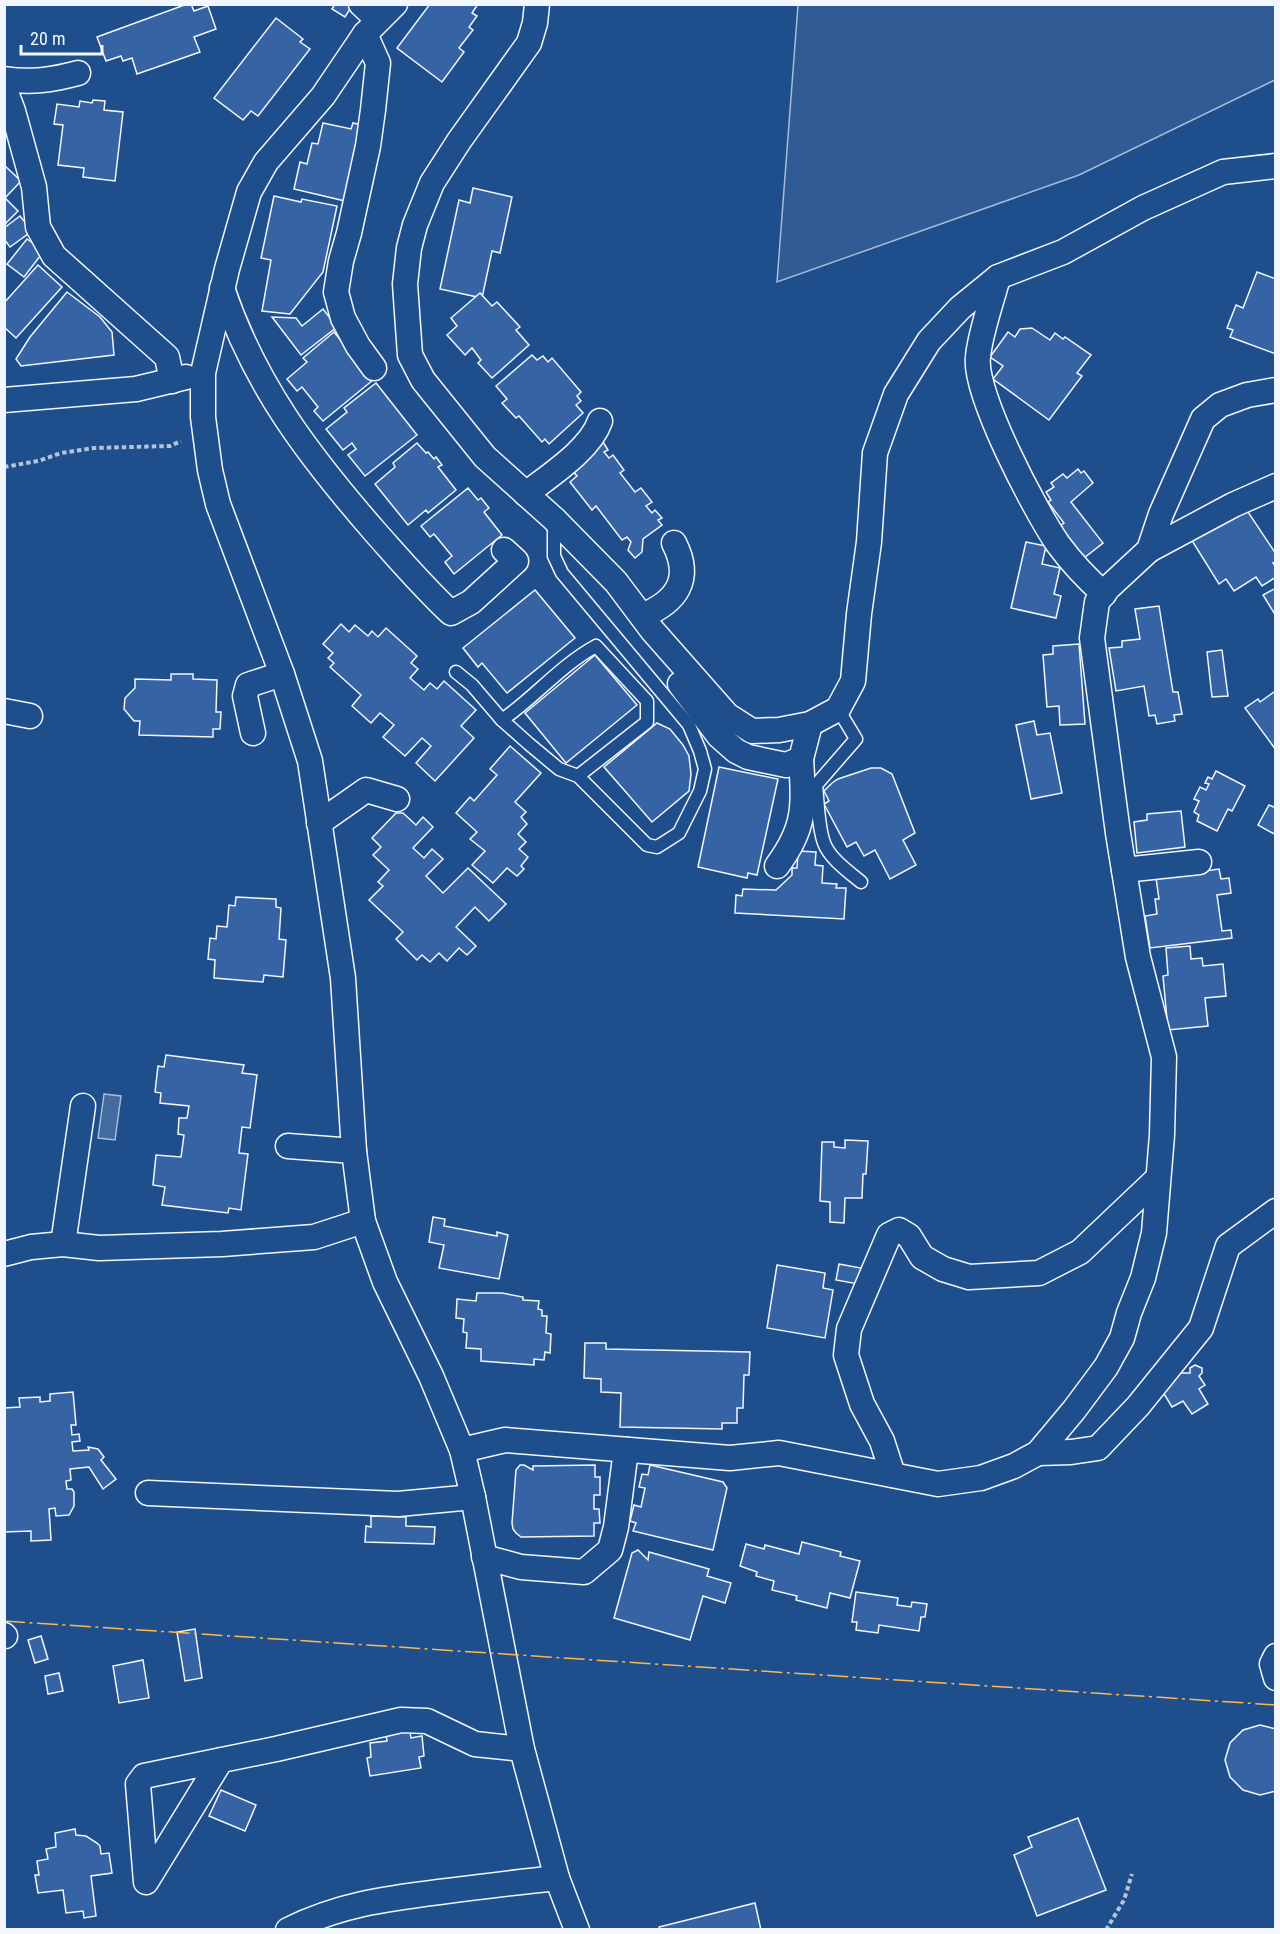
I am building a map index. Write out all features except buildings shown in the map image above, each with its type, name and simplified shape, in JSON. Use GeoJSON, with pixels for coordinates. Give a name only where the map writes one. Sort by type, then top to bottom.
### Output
{"type":"FeatureCollection","features":[{"type":"Feature","properties":{"kind":"street"},"geometry":{"type":"LineString","coordinates":[[537,4],[535,23],[529,43],[432,183],[415,225],[409,248],[405,284],[410,355],[423,380],[486,458],[554,519],[616,582],[642,616],[728,716],[752,731],[779,730],[810,724],[838,709],[853,681],[869,542],[874,453],[896,394],[929,341],[960,308],[998,277],[1062,252],[1143,208],[1223,172],[1275,165]]}},
{"type":"Feature","properties":{"kind":"street"},"geometry":{"type":"LineString","coordinates":[[375,16],[323,96],[266,162],[249,192],[222,288],[203,373],[205,431],[210,470],[218,504],[282,674],[310,761],[343,978],[354,1151],[363,1221],[386,1282],[431,1376],[462,1450],[522,1749],[557,1878],[577,1929]]}},
{"type":"Feature","properties":{"kind":"street"},"geometry":{"type":"LineString","coordinates":[[374,368],[358,346],[343,318],[336,292],[368,146],[378,63],[375,16]]}},
{"type":"Feature","properties":{"kind":"street"},"geometry":{"type":"LineString","coordinates":[[4,79],[46,81],[78,74]]}},
{"type":"Feature","properties":{"kind":"street"},"geometry":{"type":"LineString","coordinates":[[4,87],[34,187],[38,227],[54,255],[167,357],[172,381]]}},
{"type":"Feature","properties":{"kind":"street"},"geometry":{"type":"LineString","coordinates":[[998,277],[977,358],[983,394],[1040,516],[1081,574],[1104,594]]}},
{"type":"Feature","properties":{"kind":"street"},"geometry":{"type":"LineString","coordinates":[[222,288],[235,326],[267,390],[301,442],[335,486],[423,587],[451,613],[471,602],[516,561],[504,550]]}},
{"type":"Feature","properties":{"kind":"street"},"geometry":{"type":"LineString","coordinates":[[4,400],[136,389],[203,373]]}},
{"type":"Feature","properties":{"kind":"street"},"geometry":{"type":"LineString","coordinates":[[1149,550],[1161,514],[1203,419],[1220,405],[1247,395],[1275,390]]}},
{"type":"Feature","properties":{"kind":"street"},"geometry":{"type":"LineString","coordinates":[[526,494],[574,456],[596,433],[600,421]]}},
{"type":"Feature","properties":{"kind":"street"},"geometry":{"type":"LineString","coordinates":[[462,1450],[505,1440],[730,1458],[779,1453],[938,1484],[981,1478],[1014,1466],[1038,1453],[1106,1367],[1122,1338],[1143,1278],[1154,1233],[1162,1135],[1164,1057],[1138,957],[1124,870],[1092,638],[1097,602],[1149,550],[1233,505],[1275,487]]}},
{"type":"Feature","properties":{"kind":"street"},"geometry":{"type":"LineString","coordinates":[[642,616],[657,610],[672,598],[679,588],[680,556],[674,543]]}},
{"type":"Feature","properties":{"kind":"street"},"geometry":{"type":"LineString","coordinates":[[616,582],[611,601],[653,648],[719,736],[736,751],[748,757],[786,765],[801,759]]}},
{"type":"Feature","properties":{"kind":"street"},"geometry":{"type":"LineString","coordinates":[[253,733],[245,696],[248,685],[282,674]]}},
{"type":"Feature","properties":{"kind":"street"},"geometry":{"type":"LineString","coordinates":[[4,711],[30,716]]}},
{"type":"Feature","properties":{"kind":"street"},"geometry":{"type":"LineString","coordinates":[[777,866],[801,824],[803,788],[801,759],[810,724]]}},
{"type":"Feature","properties":{"kind":"street"},"geometry":{"type":"LineString","coordinates":[[319,823],[366,790],[397,799]]}},
{"type":"Feature","properties":{"kind":"street"},"geometry":{"type":"LineString","coordinates":[[1124,870],[1199,862]]}},
{"type":"Feature","properties":{"kind":"street"},"geometry":{"type":"LineString","coordinates":[[63,1244],[83,1106]]}},
{"type":"Feature","properties":{"kind":"street"},"geometry":{"type":"LineString","coordinates":[[288,1146],[354,1151]]}},
{"type":"Feature","properties":{"kind":"street"},"geometry":{"type":"LineString","coordinates":[[893,1475],[882,1442],[862,1404],[846,1355],[849,1329],[889,1235],[899,1230],[909,1236],[922,1257],[943,1269],[969,1277],[1039,1273],[1080,1252],[1157,1179]]}},
{"type":"Feature","properties":{"kind":"street"},"geometry":{"type":"LineString","coordinates":[[1038,1453],[1098,1448],[1138,1406],[1201,1328],[1228,1246],[1275,1211]]}},
{"type":"Feature","properties":{"kind":"street"},"geometry":{"type":"LineString","coordinates":[[4,1254],[31,1247],[63,1244],[99,1248],[222,1244],[314,1237],[363,1221]]}},
{"type":"Feature","properties":{"kind":"street"},"geometry":{"type":"LineString","coordinates":[[484,1557],[521,1567],[584,1572],[610,1550],[616,1527],[626,1450]]}},
{"type":"Feature","properties":{"kind":"street"},"geometry":{"type":"LineString","coordinates":[[148,1493],[398,1504],[473,1497]]}},
{"type":"Feature","properties":{"kind":"street"},"geometry":{"type":"LineString","coordinates":[[1275,1656],[1272,1664],[1275,1678]]}},
{"type":"Feature","properties":{"kind":"street"},"geometry":{"type":"LineString","coordinates":[[221,1760],[146,1882],[138,1784],[144,1776],[400,1720],[427,1721],[475,1744],[522,1749]]}},
{"type":"Feature","properties":{"kind":"street"},"geometry":{"type":"LineString","coordinates":[[288,1929],[351,1905],[404,1896],[557,1878]]}},
{"type":"Feature","properties":{"kind":"lane"},"geometry":{"type":"LineString","coordinates":[[456,672],[472,685],[502,720],[559,769],[578,776],[647,845],[657,847],[679,833],[700,791],[705,769],[700,751],[689,725],[562,573],[554,556],[554,519]]}},
{"type":"Feature","properties":{"kind":"lane"},"geometry":{"type":"LineString","coordinates":[[502,720],[579,655],[596,646],[647,701],[647,722],[578,776]]}},
{"type":"Feature","properties":{"kind":"lane"},"geometry":{"type":"LineString","coordinates":[[838,709],[856,739],[816,785],[824,845],[840,864],[861,882]]}},
{"type":"Feature","properties":{"kind":"path"},"geometry":{"type":"LineString","coordinates":[[4,467],[39,461],[61,453],[94,448],[170,446],[205,431]]}},
{"type":"Feature","properties":{"kind":"path"},"geometry":{"type":"LineString","coordinates":[[1106,1929],[1124,1900],[1132,1874]]}},
{"type":"Feature","properties":{"kind":"shaded area"},"geometry":{"type":"Polygon","coordinates":[[[798,5],[1275,5],[1275,80],[1079,175],[777,282],[798,5]]]}},
{"type":"Feature","properties":{"kind":"shaded area"},"geometry":{"type":"Polygon","coordinates":[[[104,1094],[121,1096],[115,1140],[98,1138],[104,1094]]]}},
{"type":"Feature","properties":{"kind":"power"},"geometry":{"type":"LineString","coordinates":[[4,1621],[1276,1705]]}}]}
